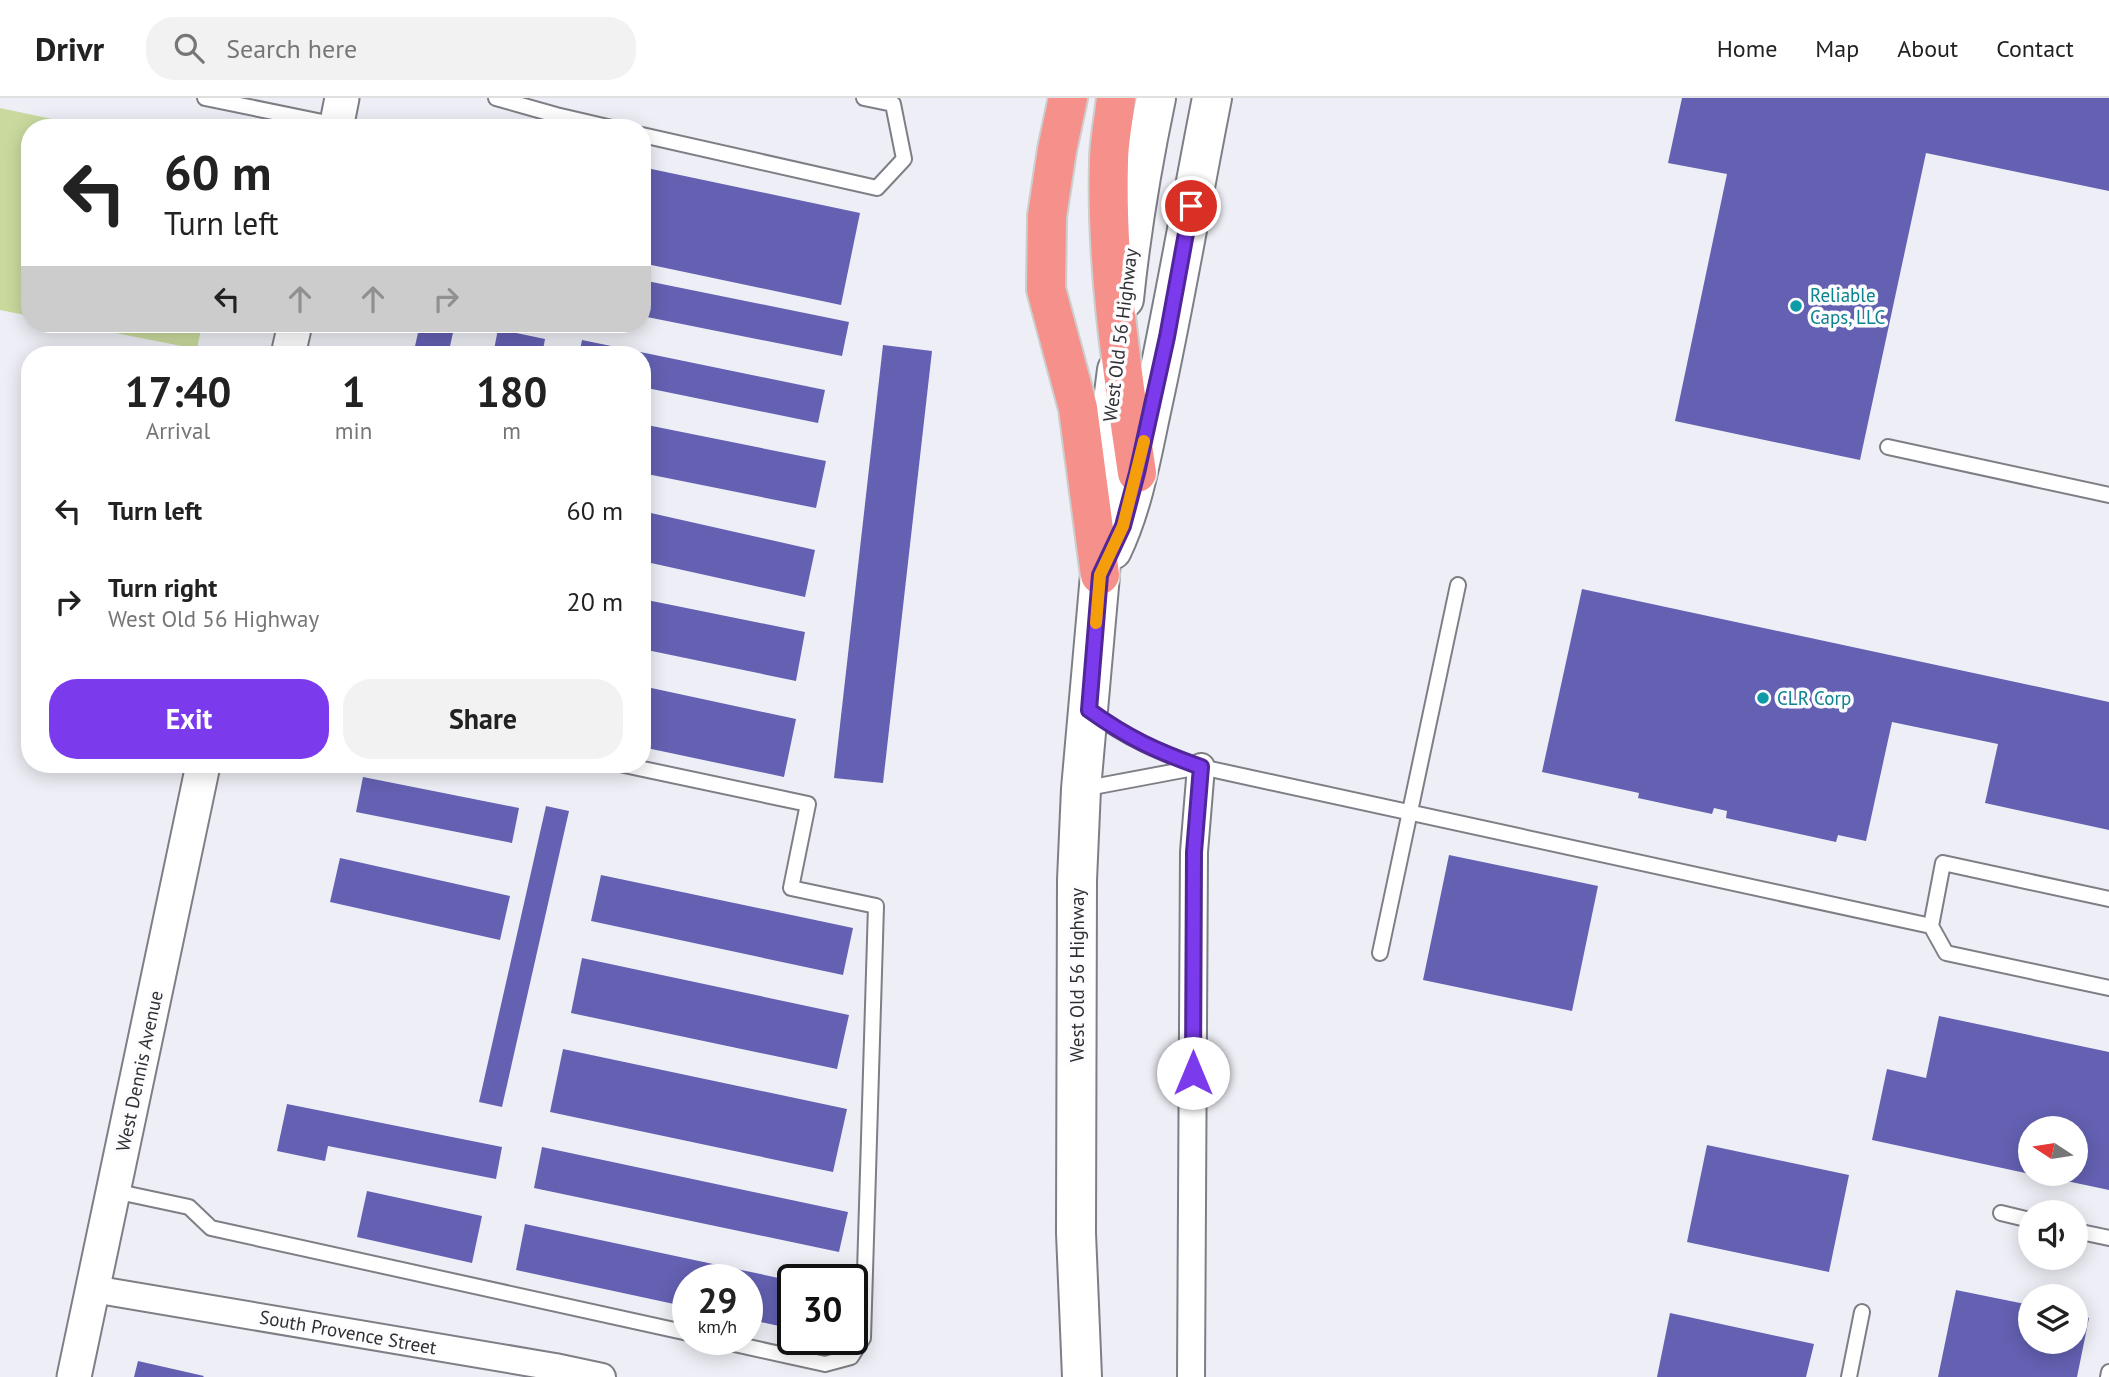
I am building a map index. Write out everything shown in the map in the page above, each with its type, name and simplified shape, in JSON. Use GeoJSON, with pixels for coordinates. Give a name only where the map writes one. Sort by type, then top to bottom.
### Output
{"type":"FeatureCollection","features":[{"type":"Feature","properties":{"kind":"highway"},"geometry":{"type":"LineString","coordinates":[[1069,98],[1057,150],[1047,216],[1046,289],[1078,408],[1100,575]]}},
{"type":"Feature","properties":{"kind":"highway"},"geometry":{"type":"LineString","coordinates":[[1116,98],[1109,159],[1109,236],[1119,353],[1137,473]]}},
{"type":"Feature","properties":{"kind":"main road","name":"West Old 56 Highway"},"geometry":{"type":"LineString","coordinates":[[1082,1377],[1076,1233],[1077,880],[1081,789],[1100,575],[1104,471],[1130,247],[1143,156],[1156,98]]}},
{"type":"Feature","properties":{"kind":"main road","name":"West Old 56 Highway"},"geometry":{"type":"LineString","coordinates":[[1100,575],[1123,526],[1137,473],[1167,337],[1212,98]]}},
{"type":"Feature","properties":{"kind":"street"},"geometry":{"type":"LineString","coordinates":[[1191,1377],[1194,852],[1201,767]]}},
{"type":"Feature","properties":{"kind":"street","name":"West Dennis Avenue"},"geometry":{"type":"LineString","coordinates":[[74,1377],[201,773]]}},
{"type":"Feature","properties":{"kind":"street","name":"South Provence Street"},"geometry":{"type":"LineString","coordinates":[[93,1289],[602,1377]]}},
{"type":"Feature","properties":{"kind":"lane"},"geometry":{"type":"LineString","coordinates":[[205,98],[338,117]]}},
{"type":"Feature","properties":{"kind":"lane"},"geometry":{"type":"LineString","coordinates":[[496,98],[573,119]]}},
{"type":"Feature","properties":{"kind":"lane"},"geometry":{"type":"LineString","coordinates":[[651,137],[877,188],[904,159],[893,104],[864,98]]}},
{"type":"Feature","properties":{"kind":"lane"},"geometry":{"type":"LineString","coordinates":[[1888,447],[2109,495]]}},
{"type":"Feature","properties":{"kind":"lane"},"geometry":{"type":"LineString","coordinates":[[1380,953],[1458,585]]}},
{"type":"Feature","properties":{"kind":"lane"},"geometry":{"type":"LineString","coordinates":[[1089,710],[1118,731],[1156,751],[1201,767],[1931,926]]}},
{"type":"Feature","properties":{"kind":"lane"},"geometry":{"type":"LineString","coordinates":[[1081,789],[1201,767]]}},
{"type":"Feature","properties":{"kind":"lane"},"geometry":{"type":"LineString","coordinates":[[651,771],[808,804],[791,888],[876,906],[863,1338],[850,1357],[825,1364],[763,1350]]}},
{"type":"Feature","properties":{"kind":"lane"},"geometry":{"type":"LineString","coordinates":[[2109,899],[1943,863],[1931,926],[1946,953],[2109,988]]}},
{"type":"Feature","properties":{"kind":"lane"},"geometry":{"type":"LineString","coordinates":[[114,1191],[189,1207],[211,1228],[672,1330]]}},
{"type":"Feature","properties":{"kind":"lane"},"geometry":{"type":"LineString","coordinates":[[2001,1213],[2018,1217]]}},
{"type":"Feature","properties":{"kind":"lane"},"geometry":{"type":"LineString","coordinates":[[2088,1234],[2109,1238]]}},
{"type":"Feature","properties":{"kind":"lane"},"geometry":{"type":"LineString","coordinates":[[1849,1377],[1863,1312]]}},
{"type":"Feature","properties":{"kind":"green space"},"geometry":{"type":"Polygon","coordinates":[[[0,108],[52,119],[21,119],[21,314],[0,310],[0,108]]]}},
{"type":"Feature","properties":{"kind":"green space"},"geometry":{"type":"Polygon","coordinates":[[[115,333],[200,333],[198,346],[182,346],[115,333]]]}},
{"type":"Feature","properties":{"kind":"building","name":"Reliable Caps, LLC"},"geometry":{"type":"Polygon","coordinates":[[[1682,98],[2109,98],[2109,191],[1926,153],[1860,460],[1675,421],[1727,174],[1668,163],[1682,98]]]}},
{"type":"Feature","properties":{"kind":"building"},"geometry":{"type":"Polygon","coordinates":[[[651,169],[860,213],[841,305],[651,265],[651,169]]]}},
{"type":"Feature","properties":{"kind":"building"},"geometry":{"type":"Polygon","coordinates":[[[651,282],[849,322],[842,356],[651,318],[651,282]]]}},
{"type":"Feature","properties":{"kind":"building"},"geometry":{"type":"Polygon","coordinates":[[[418,333],[453,333],[450,346],[415,346],[418,333]]]}},
{"type":"Feature","properties":{"kind":"building"},"geometry":{"type":"Polygon","coordinates":[[[497,333],[517,333],[545,339],[544,346],[495,346],[497,333]]]}},
{"type":"Feature","properties":{"kind":"building"},"geometry":{"type":"Polygon","coordinates":[[[582,340],[611,346],[581,346],[582,340]]]}},
{"type":"Feature","properties":{"kind":"building"},"geometry":{"type":"Polygon","coordinates":[[[883,345],[932,351],[883,783],[834,778],[883,345]]]}},
{"type":"Feature","properties":{"kind":"building"},"geometry":{"type":"Polygon","coordinates":[[[651,354],[825,390],[818,423],[651,389],[651,354]]]}},
{"type":"Feature","properties":{"kind":"building"},"geometry":{"type":"Polygon","coordinates":[[[651,426],[826,461],[816,508],[651,475],[651,426]]]}},
{"type":"Feature","properties":{"kind":"building"},"geometry":{"type":"Polygon","coordinates":[[[651,513],[815,550],[805,597],[651,563],[651,513]]]}},
{"type":"Feature","properties":{"kind":"building","name":"CLR Corp"},"geometry":{"type":"Polygon","coordinates":[[[1582,589],[2109,702],[2109,830],[1985,803],[1998,744],[1892,722],[1866,841],[1838,835],[1836,842],[1726,818],[1727,811],[1714,808],[1712,814],[1638,798],[1639,793],[1542,772],[1582,589]]]}},
{"type":"Feature","properties":{"kind":"building"},"geometry":{"type":"Polygon","coordinates":[[[651,601],[805,632],[796,681],[651,651],[651,601]]]}},
{"type":"Feature","properties":{"kind":"building"},"geometry":{"type":"Polygon","coordinates":[[[651,688],[796,719],[784,777],[651,749],[651,688]]]}},
{"type":"Feature","properties":{"kind":"building"},"geometry":{"type":"Polygon","coordinates":[[[363,777],[519,808],[512,843],[356,812],[363,777]]]}},
{"type":"Feature","properties":{"kind":"building"},"geometry":{"type":"Polygon","coordinates":[[[546,806],[569,811],[502,1107],[479,1102],[546,806]]]}},
{"type":"Feature","properties":{"kind":"building"},"geometry":{"type":"Polygon","coordinates":[[[1449,855],[1598,886],[1572,1011],[1423,980],[1449,855]]]}},
{"type":"Feature","properties":{"kind":"building"},"geometry":{"type":"Polygon","coordinates":[[[340,858],[510,896],[500,940],[330,902],[340,858]]]}},
{"type":"Feature","properties":{"kind":"building"},"geometry":{"type":"Polygon","coordinates":[[[601,875],[853,928],[843,975],[591,921],[601,875]]]}},
{"type":"Feature","properties":{"kind":"building"},"geometry":{"type":"Polygon","coordinates":[[[582,958],[849,1015],[837,1069],[571,1013],[582,958]]]}},
{"type":"Feature","properties":{"kind":"building"},"geometry":{"type":"Polygon","coordinates":[[[1939,1016],[2109,1052],[2109,1190],[2088,1186],[2088,1116],[2018,1116],[2018,1171],[1872,1140],[1887,1069],[1926,1078],[1939,1016]]]}},
{"type":"Feature","properties":{"kind":"building"},"geometry":{"type":"Polygon","coordinates":[[[563,1049],[847,1109],[833,1172],[550,1112],[563,1049]]]}},
{"type":"Feature","properties":{"kind":"building"},"geometry":{"type":"Polygon","coordinates":[[[287,1104],[502,1147],[496,1179],[328,1146],[325,1161],[277,1151],[287,1104]]]}},
{"type":"Feature","properties":{"kind":"building"},"geometry":{"type":"Polygon","coordinates":[[[1707,1145],[1849,1175],[1829,1272],[1687,1242],[1707,1145]]]}},
{"type":"Feature","properties":{"kind":"building"},"geometry":{"type":"Polygon","coordinates":[[[542,1147],[848,1212],[839,1252],[534,1188],[542,1147]]]}},
{"type":"Feature","properties":{"kind":"building"},"geometry":{"type":"Polygon","coordinates":[[[367,1191],[482,1216],[472,1263],[357,1237],[367,1191]]]}},
{"type":"Feature","properties":{"kind":"building"},"geometry":{"type":"Polygon","coordinates":[[[525,1224],[713,1264],[672,1264],[672,1304],[516,1270],[525,1224]]]}},
{"type":"Feature","properties":{"kind":"building"},"geometry":{"type":"Polygon","coordinates":[[[763,1275],[777,1278],[777,1326],[763,1322],[763,1275]]]}},
{"type":"Feature","properties":{"kind":"building"},"geometry":{"type":"Polygon","coordinates":[[[1956,1290],[2018,1303],[2018,1354],[2082,1354],[2077,1377],[1938,1377],[1956,1290]]]}},
{"type":"Feature","properties":{"kind":"building"},"geometry":{"type":"Polygon","coordinates":[[[1670,1313],[1814,1344],[1806,1377],[1657,1377],[1670,1313]]]}},
{"type":"Feature","properties":{"kind":"building"},"geometry":{"type":"Polygon","coordinates":[[[138,1361],[204,1376],[134,1377],[138,1361]]]}},
{"type":"Feature","properties":{"kind":"slow traffic"},"geometry":{"type":"LineString","coordinates":[[1096,623],[1100,575],[1123,526],[1144,441]]}},
{"type":"Feature","properties":{"kind":"place","name":"Reliable Caps, LLC"},"geometry":{"type":"Point","coordinates":[1796,306]}},
{"type":"Feature","properties":{"kind":"place","name":"CLR Corp"},"geometry":{"type":"Point","coordinates":[1763,698]}},
{"type":"Feature","properties":{"kind":"route"},"geometry":{"type":"LineString","coordinates":[[1191,206],[1167,337],[1137,473],[1123,526],[1100,575],[1089,710],[1118,731],[1156,751],[1201,767],[1194,852],[1193,1073]]}}]}
